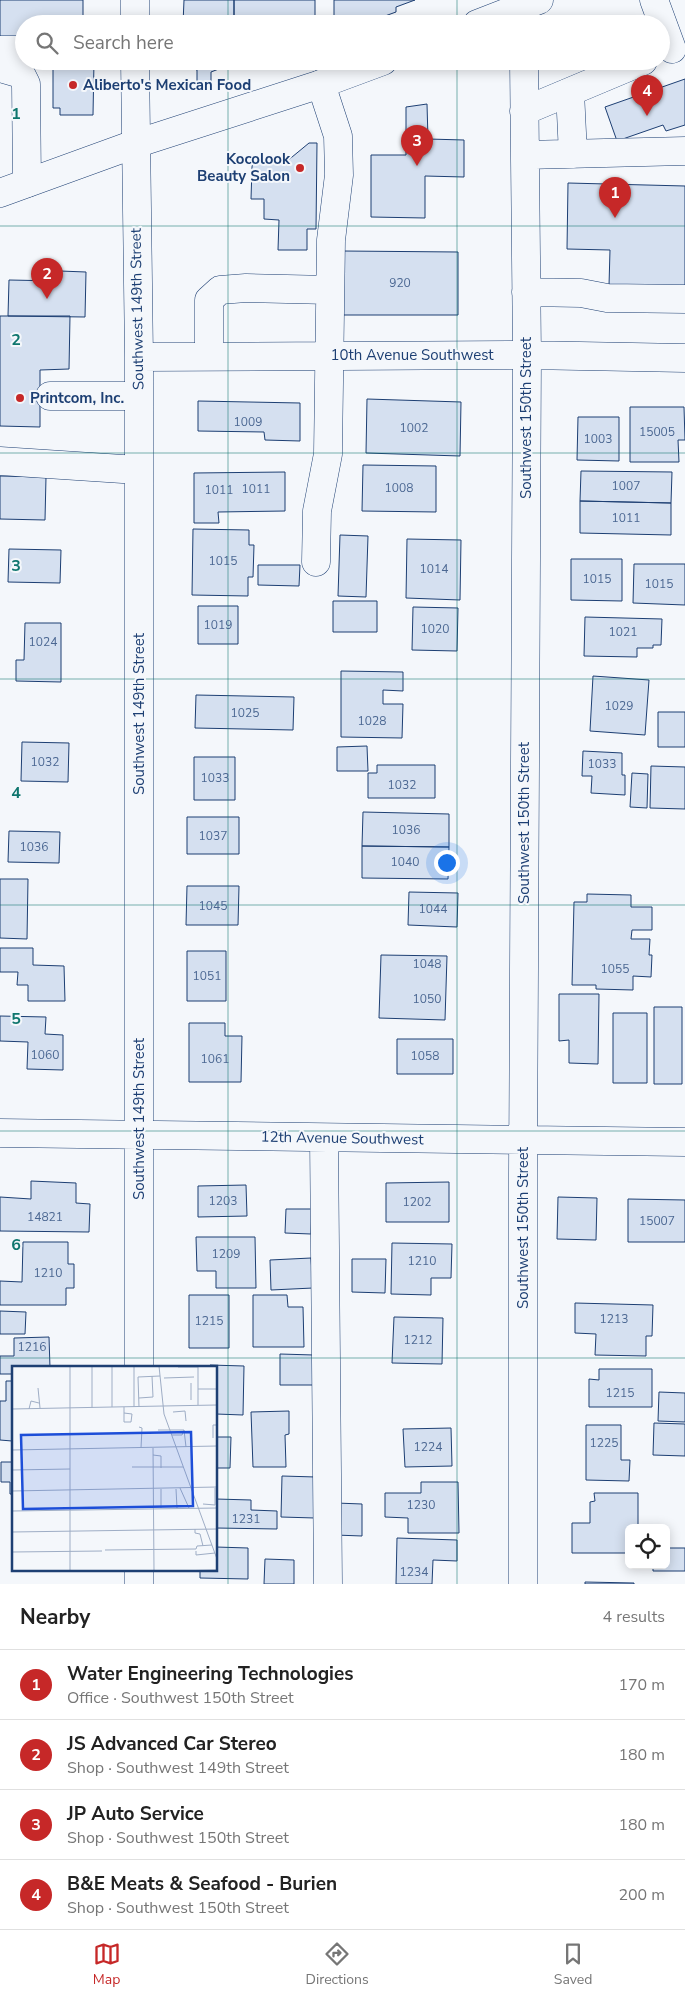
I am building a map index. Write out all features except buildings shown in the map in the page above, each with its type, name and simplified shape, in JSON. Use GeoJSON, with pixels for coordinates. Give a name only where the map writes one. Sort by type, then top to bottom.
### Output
{"type":"FeatureCollection","features":[{"type":"Feature","properties":{"kind":"street"},"geometry":{"type":"LineString","coordinates":[[135,15],[136,0]]}},
{"type":"Feature","properties":{"kind":"street"},"geometry":{"type":"LineString","coordinates":[[654,0],[660,15]]}},
{"type":"Feature","properties":{"kind":"street"},"geometry":{"type":"LineString","coordinates":[[503,15],[527,7]]}},
{"type":"Feature","properties":{"kind":"street"},"geometry":{"type":"LineString","coordinates":[[0,50],[15,50]]}},
{"type":"Feature","properties":{"kind":"street"},"geometry":{"type":"LineString","coordinates":[[0,68],[20,74],[26,84],[27,183]]}},
{"type":"Feature","properties":{"kind":"street","name":"Southwest 149th Street"},"geometry":{"type":"LineString","coordinates":[[135,70],[139,357],[139,1366]]}},
{"type":"Feature","properties":{"kind":"street"},"geometry":{"type":"LineString","coordinates":[[0,193],[135,144],[359,70]]}},
{"type":"Feature","properties":{"kind":"street","name":"Southwest 150th Street"},"geometry":{"type":"LineString","coordinates":[[523,1584],[527,355],[524,70]]}},
{"type":"Feature","properties":{"kind":"street"},"geometry":{"type":"LineString","coordinates":[[524,111],[622,70]]}},
{"type":"Feature","properties":{"kind":"street"},"geometry":{"type":"LineString","coordinates":[[316,562],[317,511],[328,454],[331,240],[339,175],[338,136],[321,84]]}},
{"type":"Feature","properties":{"kind":"street"},"geometry":{"type":"LineString","coordinates":[[570,92],[573,154]]}},
{"type":"Feature","properties":{"kind":"street"},"geometry":{"type":"LineString","coordinates":[[525,155],[685,151]]}},
{"type":"Feature","properties":{"kind":"street"},"geometry":{"type":"LineString","coordinates":[[209,356],[209,300],[220,290],[246,288],[330,290]]}},
{"type":"Feature","properties":{"kind":"street"},"geometry":{"type":"LineString","coordinates":[[526,292],[581,293],[608,298],[685,299]]}},
{"type":"Feature","properties":{"kind":"street","name":"10th Avenue Southwest"},"geometry":{"type":"LineString","coordinates":[[139,357],[527,355],[685,358]]}},
{"type":"Feature","properties":{"kind":"street"},"geometry":{"type":"LineString","coordinates":[[50,396],[138,396]]}},
{"type":"Feature","properties":{"kind":"street"},"geometry":{"type":"LineString","coordinates":[[0,461],[138,470]]}},
{"type":"Feature","properties":{"kind":"street","name":"12th Avenue Southwest"},"geometry":{"type":"LineString","coordinates":[[0,1133],[685,1142]]}},
{"type":"Feature","properties":{"kind":"street"},"geometry":{"type":"LineString","coordinates":[[324,1138],[328,1584]]}},
{"type":"Feature","properties":{"kind":"place","name":"Aliberto's Mexican Food"},"geometry":{"type":"Point","coordinates":[73,85]}},
{"type":"Feature","properties":{"kind":"place","name":"B&E Meats & Seafood - Burien"},"geometry":{"type":"Point","coordinates":[647,116]}},
{"type":"Feature","properties":{"kind":"place","name":"JP Auto Service"},"geometry":{"type":"Point","coordinates":[417,166]}},
{"type":"Feature","properties":{"kind":"place","name":"Kocolook Beauty Salon"},"geometry":{"type":"Point","coordinates":[300,168]}},
{"type":"Feature","properties":{"kind":"place","name":"Water Engineering Technologies"},"geometry":{"type":"Point","coordinates":[615,218]}},
{"type":"Feature","properties":{"kind":"place","name":"JS Advanced Car Stereo"},"geometry":{"type":"Point","coordinates":[47,299]}},
{"type":"Feature","properties":{"kind":"place","name":"Printcom, Inc."},"geometry":{"type":"Point","coordinates":[20,398]}}]}
